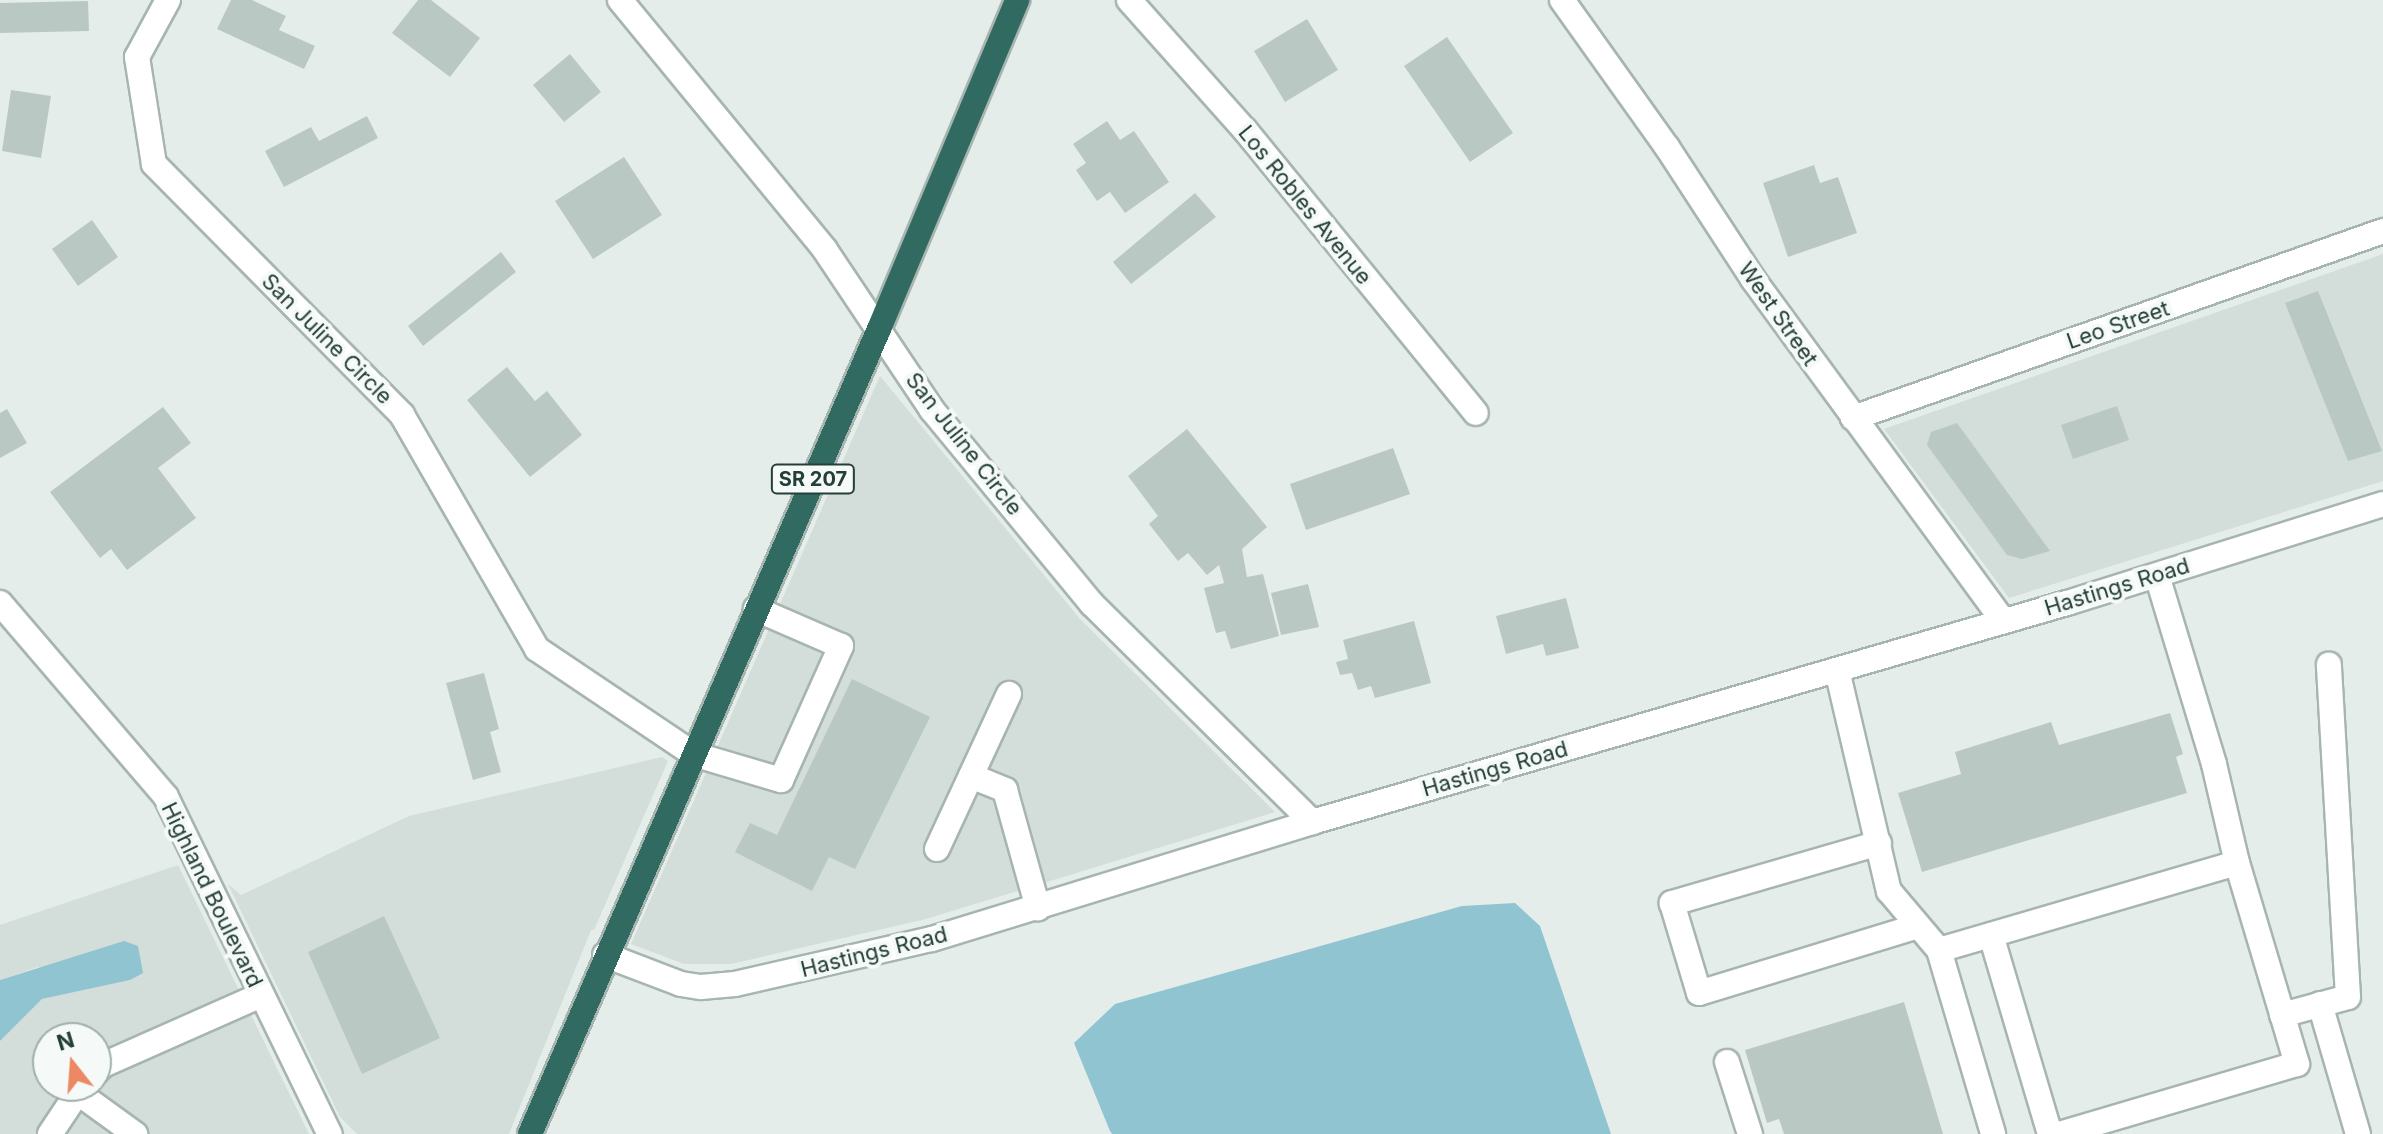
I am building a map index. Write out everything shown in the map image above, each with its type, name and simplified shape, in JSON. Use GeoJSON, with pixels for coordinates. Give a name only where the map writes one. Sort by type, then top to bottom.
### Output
{"type":"FeatureCollection","features":[{"type":"Feature","properties":{"kind":"highway","name":"SR 207"},"geometry":{"type":"LineString","coordinates":[[530,1134],[879,329],[1017,0]]}},
{"type":"Feature","properties":{"kind":"street","name":"San Juline Circle"},"geometry":{"type":"LineString","coordinates":[[168,0],[137,57],[154,164],[402,415],[537,649],[693,754],[781,780],[841,646],[756,609]]}},
{"type":"Feature","properties":{"kind":"street","name":"San Juline Circle"},"geometry":{"type":"LineString","coordinates":[[620,0],[825,250],[932,410],[1092,604],[1312,822]]}},
{"type":"Feature","properties":{"kind":"street","name":"Los Robles Avenue"},"geometry":{"type":"LineString","coordinates":[[1129,0],[1245,130],[1476,413]]}},
{"type":"Feature","properties":{"kind":"street","name":"West Street"},"geometry":{"type":"LineString","coordinates":[[1562,0],[1667,147],[1753,279],[2003,621]]}},
{"type":"Feature","properties":{"kind":"street","name":"Leo Street"},"geometry":{"type":"LineString","coordinates":[[1853,418],[2383,231]]}},
{"type":"Feature","properties":{"kind":"street","name":"Hastings Road"},"geometry":{"type":"LineString","coordinates":[[605,955],[681,984],[735,984],[932,939],[1312,822],[2157,575],[2383,504]]}},
{"type":"Feature","properties":{"kind":"street"},"geometry":{"type":"LineString","coordinates":[[2059,1134],[2297,1064],[2237,863],[2214,764],[2157,575]]}},
{"type":"Feature","properties":{"kind":"street","name":"Highland Boulevard"},"geometry":{"type":"LineString","coordinates":[[5,615],[166,797],[330,1134]]}},
{"type":"Feature","properties":{"kind":"street"},"geometry":{"type":"LineString","coordinates":[[2282,1015],[2348,997],[2329,665]]}},
{"type":"Feature","properties":{"kind":"street"},"geometry":{"type":"LineString","coordinates":[[1837,670],[1889,891],[1939,950],[1993,1134]]}},
{"type":"Feature","properties":{"kind":"street"},"geometry":{"type":"LineString","coordinates":[[937,849],[1009,694]]}},
{"type":"Feature","properties":{"kind":"street"},"geometry":{"type":"LineString","coordinates":[[971,776],[1005,790],[1038,908]]}},
{"type":"Feature","properties":{"kind":"street"},"geometry":{"type":"LineString","coordinates":[[1879,843],[1672,903],[1699,993],[1918,926]]}},
{"type":"Feature","properties":{"kind":"street"},"geometry":{"type":"LineString","coordinates":[[1939,950],[2237,863]]}},
{"type":"Feature","properties":{"kind":"street"},"geometry":{"type":"LineString","coordinates":[[1991,935],[2050,1134]]}},
{"type":"Feature","properties":{"kind":"street"},"geometry":{"type":"LineString","coordinates":[[112,1061],[261,995]]}},
{"type":"Feature","properties":{"kind":"street"},"geometry":{"type":"LineString","coordinates":[[2320,1004],[2358,1134]]}},
{"type":"Feature","properties":{"kind":"street"},"geometry":{"type":"LineString","coordinates":[[1727,1062],[1750,1134]]}},
{"type":"Feature","properties":{"kind":"street"},"geometry":{"type":"LineString","coordinates":[[50,1134],[71,1102]]}},
{"type":"Feature","properties":{"kind":"street"},"geometry":{"type":"LineString","coordinates":[[96,1102],[135,1134]]}},
{"type":"Feature","properties":{"kind":"shaded area"},"geometry":{"type":"Polygon","coordinates":[[[2383,254],[2383,481],[2009,598],[1884,429],[2383,254]]]}},
{"type":"Feature","properties":{"kind":"shaded area"},"geometry":{"type":"Polygon","coordinates":[[[880,376],[1080,619],[1275,812],[926,919],[731,964],[684,964],[631,944],[880,376]]]}},
{"type":"Feature","properties":{"kind":"shaded area"},"geometry":{"type":"Polygon","coordinates":[[[662,757],[668,761],[594,930],[591,930],[509,1134],[357,1134],[340,1117],[228,884],[241,895],[409,816],[662,757]]]}},
{"type":"Feature","properties":{"kind":"shaded area"},"geometry":{"type":"Polygon","coordinates":[[[178,865],[309,1134],[0,1134],[0,1041],[42,999],[130,980],[38,967],[0,980],[0,925],[178,865]]]}},
{"type":"Feature","properties":{"kind":"water"},"geometry":{"type":"Polygon","coordinates":[[[1515,903],[1540,926],[1611,1134],[1112,1134],[1110,1131],[1074,1043],[1115,1004],[1462,906],[1515,903]]]}},
{"type":"Feature","properties":{"kind":"water"},"geometry":{"type":"Polygon","coordinates":[[[124,941],[138,946],[143,973],[130,980],[42,999],[0,1041],[0,980],[124,941]]]}},
{"type":"Feature","properties":{"kind":"building"},"geometry":{"type":"Polygon","coordinates":[[[231,0],[252,0],[286,16],[279,30],[315,46],[304,69],[217,29],[231,0]]]}},
{"type":"Feature","properties":{"kind":"building"},"geometry":{"type":"Polygon","coordinates":[[[418,0],[431,0],[480,38],[450,77],[392,33],[418,0]]]}},
{"type":"Feature","properties":{"kind":"building"},"geometry":{"type":"Polygon","coordinates":[[[88,1],[89,31],[0,33],[0,3],[88,1]]]}},
{"type":"Feature","properties":{"kind":"building"},"geometry":{"type":"Polygon","coordinates":[[[1307,19],[1338,70],[1285,102],[1254,51],[1307,19]]]}},
{"type":"Feature","properties":{"kind":"building"},"geometry":{"type":"Polygon","coordinates":[[[1447,37],[1513,133],[1470,162],[1404,66],[1447,37]]]}},
{"type":"Feature","properties":{"kind":"building"},"geometry":{"type":"Polygon","coordinates":[[[570,54],[601,92],[564,122],[533,85],[570,54]]]}},
{"type":"Feature","properties":{"kind":"building"},"geometry":{"type":"Polygon","coordinates":[[[11,90],[51,96],[41,158],[2,151],[11,90]]]}},
{"type":"Feature","properties":{"kind":"building"},"geometry":{"type":"Polygon","coordinates":[[[367,116],[378,138],[284,187],[265,151],[311,127],[319,141],[367,116]]]}},
{"type":"Feature","properties":{"kind":"building"},"geometry":{"type":"Polygon","coordinates":[[[1107,121],[1120,140],[1134,131],[1169,182],[1125,213],[1110,192],[1097,201],[1076,170],[1086,163],[1073,144],[1107,121]]]}},
{"type":"Feature","properties":{"kind":"building"},"geometry":{"type":"Polygon","coordinates":[[[624,157],[662,215],[593,259],[555,201],[624,157]]]}},
{"type":"Feature","properties":{"kind":"building"},"geometry":{"type":"Polygon","coordinates":[[[1814,165],[1820,183],[1838,177],[1857,233],[1788,257],[1763,183],[1814,165]]]}},
{"type":"Feature","properties":{"kind":"building"},"geometry":{"type":"Polygon","coordinates":[[[1195,193],[1216,217],[1131,284],[1113,262],[1195,193]]]}},
{"type":"Feature","properties":{"kind":"building"},"geometry":{"type":"Polygon","coordinates":[[[92,220],[118,257],[78,286],[52,249],[92,220]]]}},
{"type":"Feature","properties":{"kind":"building"},"geometry":{"type":"Polygon","coordinates":[[[501,252],[516,272],[423,346],[408,326],[501,252]]]}},
{"type":"Feature","properties":{"kind":"building"},"geometry":{"type":"Polygon","coordinates":[[[2318,291],[2382,451],[2348,461],[2285,303],[2318,291]]]}},
{"type":"Feature","properties":{"kind":"building"},"geometry":{"type":"Polygon","coordinates":[[[507,367],[535,401],[547,391],[582,435],[530,477],[467,400],[507,367]]]}},
{"type":"Feature","properties":{"kind":"building"},"geometry":{"type":"Polygon","coordinates":[[[2117,406],[2129,440],[2073,459],[2061,425],[2117,406]]]}},
{"type":"Feature","properties":{"kind":"building"},"geometry":{"type":"Polygon","coordinates":[[[163,407],[191,443],[158,468],[196,518],[127,570],[111,549],[100,558],[50,492],[163,407]]]}},
{"type":"Feature","properties":{"kind":"building"},"geometry":{"type":"Polygon","coordinates":[[[7,409],[27,443],[0,458],[0,413],[7,409]]]}},
{"type":"Feature","properties":{"kind":"building"},"geometry":{"type":"Polygon","coordinates":[[[1957,423],[2050,551],[2022,559],[2007,555],[1927,445],[1931,432],[1957,423]]]}},
{"type":"Feature","properties":{"kind":"building"},"geometry":{"type":"Polygon","coordinates":[[[1187,429],[1267,527],[1242,549],[1247,577],[1263,574],[1279,636],[1231,649],[1225,631],[1216,633],[1204,588],[1224,583],[1219,565],[1207,575],[1188,553],[1178,561],[1149,524],[1158,516],[1128,476],[1187,429]]]}},
{"type":"Feature","properties":{"kind":"building"},"geometry":{"type":"Polygon","coordinates":[[[1393,448],[1410,494],[1306,530],[1290,484],[1393,448]]]}},
{"type":"Feature","properties":{"kind":"building"},"geometry":{"type":"Polygon","coordinates":[[[1308,584],[1319,627],[1281,635],[1271,593],[1308,584]]]}},
{"type":"Feature","properties":{"kind":"building"},"geometry":{"type":"Polygon","coordinates":[[[1566,598],[1579,648],[1546,656],[1543,644],[1506,654],[1496,616],[1566,598]]]}},
{"type":"Feature","properties":{"kind":"building"},"geometry":{"type":"Polygon","coordinates":[[[1414,621],[1431,683],[1375,698],[1371,686],[1358,690],[1352,673],[1340,675],[1336,662],[1348,659],[1343,640],[1414,621]]]}},
{"type":"Feature","properties":{"kind":"building"},"geometry":{"type":"Polygon","coordinates":[[[484,673],[499,729],[490,732],[501,772],[473,780],[446,683],[484,673]]]}},
{"type":"Feature","properties":{"kind":"building"},"geometry":{"type":"Polygon","coordinates":[[[852,679],[930,717],[855,869],[829,857],[812,891],[735,852],[750,823],[777,835],[852,679]]]}},
{"type":"Feature","properties":{"kind":"building"},"geometry":{"type":"Polygon","coordinates":[[[2170,713],[2183,754],[2176,757],[2187,793],[1922,872],[1898,793],[1961,774],[1955,752],[2051,722],[2059,745],[2170,713]]]}},
{"type":"Feature","properties":{"kind":"building"},"geometry":{"type":"Polygon","coordinates":[[[384,916],[440,1038],[362,1074],[308,952],[384,916]]]}},
{"type":"Feature","properties":{"kind":"building"},"geometry":{"type":"Polygon","coordinates":[[[1904,1002],[1943,1134],[1784,1134],[1779,1119],[1767,1123],[1745,1050],[1904,1002]]]}}]}
